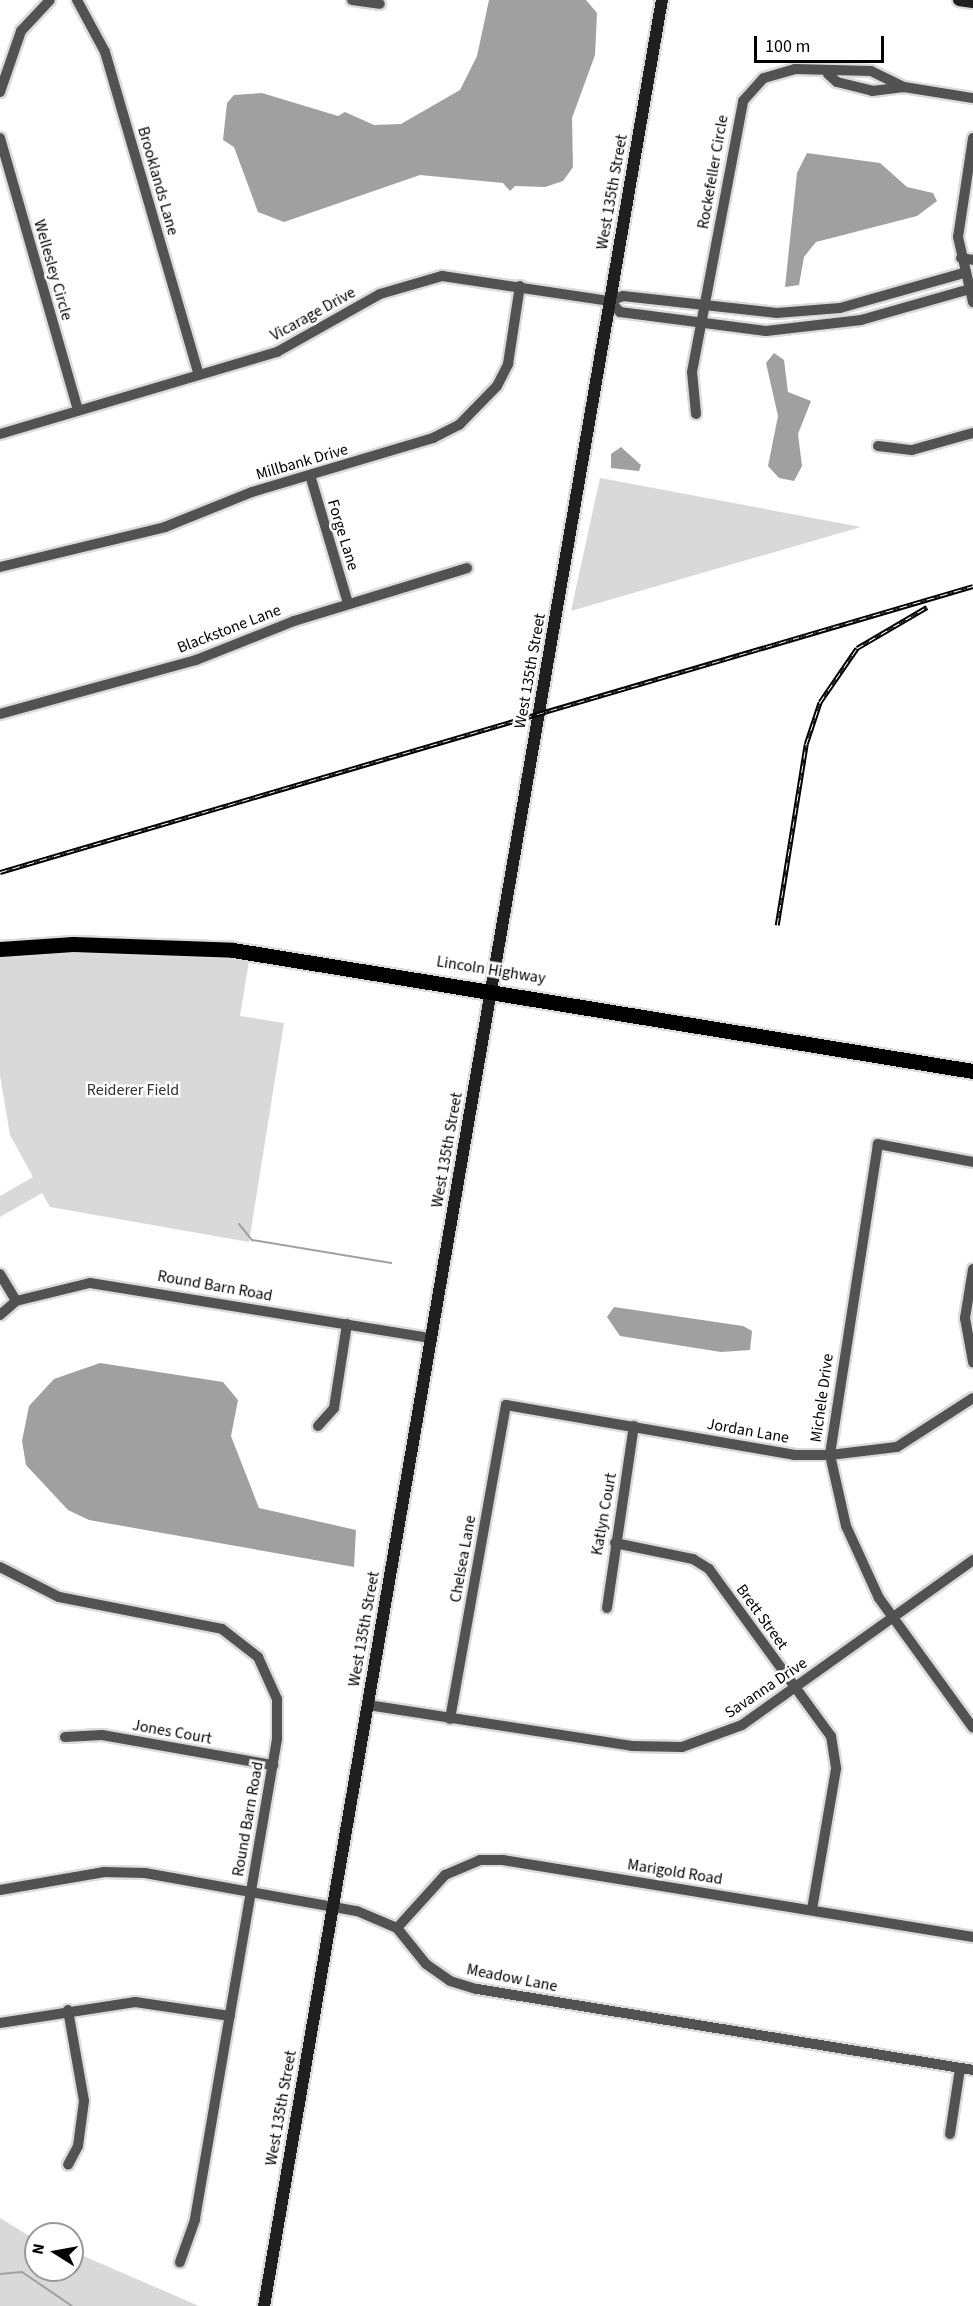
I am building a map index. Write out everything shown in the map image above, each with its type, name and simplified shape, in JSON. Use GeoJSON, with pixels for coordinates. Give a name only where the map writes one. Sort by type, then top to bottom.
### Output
{"type":"FeatureCollection","features":[{"type":"Feature","properties":{"kind":"main road","name":"Lincoln Highway"},"geometry":{"type":"LineString","coordinates":[[0,949],[73,944],[207,947],[492,988],[973,1071]]}},
{"type":"Feature","properties":{"kind":"street"},"geometry":{"type":"LineString","coordinates":[[0,92],[21,31],[50,0]]}},
{"type":"Feature","properties":{"kind":"street","name":"Brooklands Lane"},"geometry":{"type":"LineString","coordinates":[[77,0],[105,52],[199,375]]}},
{"type":"Feature","properties":{"kind":"street"},"geometry":{"type":"LineString","coordinates":[[352,0],[380,4]]}},
{"type":"Feature","properties":{"kind":"street","name":"West 135th Street"},"geometry":{"type":"LineString","coordinates":[[264,2306],[662,0]]}},
{"type":"Feature","properties":{"kind":"street"},"geometry":{"type":"LineString","coordinates":[[959,0],[973,2]]}},
{"type":"Feature","properties":{"kind":"street","name":"Rockefeller Circle"},"geometry":{"type":"LineString","coordinates":[[696,414],[692,372],[742,101],[773,73],[795,69],[828,74],[871,71],[904,87]]}},
{"type":"Feature","properties":{"kind":"street","name":"Rockefeller Circle"},"geometry":{"type":"LineString","coordinates":[[828,74],[837,82],[872,91],[904,87],[973,98]]}},
{"type":"Feature","properties":{"kind":"street","name":"Wellesley Circle"},"geometry":{"type":"LineString","coordinates":[[0,138],[78,410]]}},
{"type":"Feature","properties":{"kind":"street"},"geometry":{"type":"LineString","coordinates":[[973,138],[959,224],[961,258],[973,302]]}},
{"type":"Feature","properties":{"kind":"street"},"geometry":{"type":"LineString","coordinates":[[961,258],[973,260]]}},
{"type":"Feature","properties":{"kind":"street","name":"Vicarage Drive"},"geometry":{"type":"LineString","coordinates":[[0,434],[277,352],[407,284],[442,276],[610,301],[623,296],[704,309],[777,313],[840,308],[964,273]]}},
{"type":"Feature","properties":{"kind":"street","name":"Millbank Drive"},"geometry":{"type":"LineString","coordinates":[[0,567],[146,533],[310,475],[434,438],[480,408],[508,364],[520,286]]}},
{"type":"Feature","properties":{"kind":"street","name":"Vicarage Drive"},"geometry":{"type":"LineString","coordinates":[[610,301],[621,312],[700,326],[777,330],[843,323],[971,289]]}},
{"type":"Feature","properties":{"kind":"street"},"geometry":{"type":"LineString","coordinates":[[889,296],[894,311]]}},
{"type":"Feature","properties":{"kind":"street"},"geometry":{"type":"LineString","coordinates":[[840,308],[843,323]]}},
{"type":"Feature","properties":{"kind":"street"},"geometry":{"type":"LineString","coordinates":[[777,313],[777,330]]}},
{"type":"Feature","properties":{"kind":"street"},"geometry":{"type":"LineString","coordinates":[[879,446],[912,450],[973,433]]}},
{"type":"Feature","properties":{"kind":"street","name":"Forge Lane"},"geometry":{"type":"LineString","coordinates":[[310,475],[348,603]]}},
{"type":"Feature","properties":{"kind":"street","name":"Blackstone Lane"},"geometry":{"type":"LineString","coordinates":[[0,714],[220,652],[348,603],[467,568]]}},
{"type":"Feature","properties":{"kind":"street","name":"Michele Drive"},"geometry":{"type":"LineString","coordinates":[[973,1162],[878,1144],[830,1455],[846,1526],[893,1618],[973,1728]]}},
{"type":"Feature","properties":{"kind":"street"},"geometry":{"type":"LineString","coordinates":[[973,1269],[965,1318],[973,1362]]}},
{"type":"Feature","properties":{"kind":"street"},"geometry":{"type":"LineString","coordinates":[[0,1274],[16,1301]]}},
{"type":"Feature","properties":{"kind":"street","name":"Round Barn Road"},"geometry":{"type":"LineString","coordinates":[[0,1316],[16,1301],[63,1287],[116,1284],[431,1338]]}},
{"type":"Feature","properties":{"kind":"street"},"geometry":{"type":"LineString","coordinates":[[318,1426],[333,1408],[347,1324]]}},
{"type":"Feature","properties":{"kind":"street","name":"Jordan Lane"},"geometry":{"type":"LineString","coordinates":[[506,1405],[794,1455],[830,1455],[897,1447],[973,1398]]}},
{"type":"Feature","properties":{"kind":"street","name":"Chelsea Lane"},"geometry":{"type":"LineString","coordinates":[[450,1719],[506,1405]]}},
{"type":"Feature","properties":{"kind":"street","name":"Katlyn Court"},"geometry":{"type":"LineString","coordinates":[[607,1608],[634,1426]]}},
{"type":"Feature","properties":{"kind":"street","name":"Brett Street"},"geometry":{"type":"LineString","coordinates":[[615,1544],[685,1557],[710,1569],[831,1736],[836,1751],[813,1909]]}},
{"type":"Feature","properties":{"kind":"street","name":"Savanna Drive"},"geometry":{"type":"LineString","coordinates":[[368,1705],[632,1746],[682,1747],[742,1725],[973,1560]]}},
{"type":"Feature","properties":{"kind":"street","name":"Round Barn Road"},"geometry":{"type":"LineString","coordinates":[[0,1567],[59,1597],[200,1622],[244,1644],[271,1678],[277,1699],[273,1765],[195,2220],[180,2262]]}},
{"type":"Feature","properties":{"kind":"street","name":"Jones Court"},"geometry":{"type":"LineString","coordinates":[[65,1737],[102,1735],[273,1765]]}},
{"type":"Feature","properties":{"kind":"street","name":"Marigold Road"},"geometry":{"type":"LineString","coordinates":[[397,1928],[445,1875],[480,1860],[813,1909],[973,1937]]}},
{"type":"Feature","properties":{"kind":"street","name":"Meadow Lane"},"geometry":{"type":"LineString","coordinates":[[0,1890],[104,1872],[145,1874],[332,1907],[382,1918],[397,1928],[426,1964],[450,1981],[477,1989],[973,2070]]}},
{"type":"Feature","properties":{"kind":"street"},"geometry":{"type":"LineString","coordinates":[[0,2023],[68,2010],[135,2002],[230,2016]]}},
{"type":"Feature","properties":{"kind":"street"},"geometry":{"type":"LineString","coordinates":[[68,2010],[84,2101],[78,2146],[68,2165]]}},
{"type":"Feature","properties":{"kind":"street"},"geometry":{"type":"LineString","coordinates":[[950,2134],[960,2069]]}},
{"type":"Feature","properties":{"kind":"green space"},"geometry":{"type":"Polygon","coordinates":[[[600,478],[861,527],[571,611],[600,478]]]}},
{"type":"Feature","properties":{"kind":"green space","name":"Reiderer Field"},"geometry":{"type":"Polygon","coordinates":[[[88,950],[197,952],[249,961],[240,1016],[284,1023],[249,1242],[50,1207],[42,1193],[0,1217],[0,1196],[33,1177],[10,1135],[0,1075],[0,955],[88,950]]]}},
{"type":"Feature","properties":{"kind":"green space"},"geometry":{"type":"Polygon","coordinates":[[[0,2218],[24,2233],[24,2282],[84,2282],[84,2256],[199,2306],[0,2306],[0,2218]]]}},
{"type":"Feature","properties":{"kind":"shaded area"},"geometry":{"type":"Polygon","coordinates":[[[489,0],[586,0],[597,13],[595,55],[572,118],[573,167],[563,181],[545,187],[515,186],[510,191],[503,183],[420,175],[284,222],[258,212],[234,147],[223,140],[227,103],[234,95],[262,93],[338,116],[345,112],[374,125],[401,124],[460,90],[477,56],[489,0]]]}},
{"type":"Feature","properties":{"kind":"shaded area"},"geometry":{"type":"Polygon","coordinates":[[[807,153],[880,163],[907,187],[933,193],[937,201],[917,216],[816,242],[804,257],[799,285],[785,287],[797,173],[807,153]]]}},
{"type":"Feature","properties":{"kind":"shaded area"},"geometry":{"type":"Polygon","coordinates":[[[774,353],[784,360],[788,392],[811,401],[798,434],[802,466],[794,481],[779,478],[768,466],[778,416],[766,363],[774,353]]]}},
{"type":"Feature","properties":{"kind":"shaded area"},"geometry":{"type":"Polygon","coordinates":[[[621,447],[641,465],[639,471],[611,468],[611,454],[621,447]]]}},
{"type":"Feature","properties":{"kind":"shaded area"},"geometry":{"type":"Polygon","coordinates":[[[614,1307],[743,1326],[752,1331],[750,1350],[721,1352],[620,1336],[607,1317],[614,1307]]]}},
{"type":"Feature","properties":{"kind":"shaded area"},"geometry":{"type":"Polygon","coordinates":[[[100,1363],[223,1382],[238,1400],[231,1436],[259,1508],[356,1530],[354,1567],[89,1520],[68,1510],[26,1465],[22,1441],[29,1406],[54,1379],[100,1363]]]}},
{"type":"Feature","properties":{"kind":"waterway"},"geometry":{"type":"LineString","coordinates":[[239,1224],[252,1240],[391,1263]]}},
{"type":"Feature","properties":{"kind":"waterway"},"geometry":{"type":"LineString","coordinates":[[0,2274],[22,2272],[72,2306]]}},
{"type":"Feature","properties":{"kind":"railway"},"geometry":{"type":"LineString","coordinates":[[0,872],[973,586]]}},
{"type":"Feature","properties":{"kind":"railway"},"geometry":{"type":"LineString","coordinates":[[777,925],[806,744],[820,702],[857,648],[927,607]]}}]}
